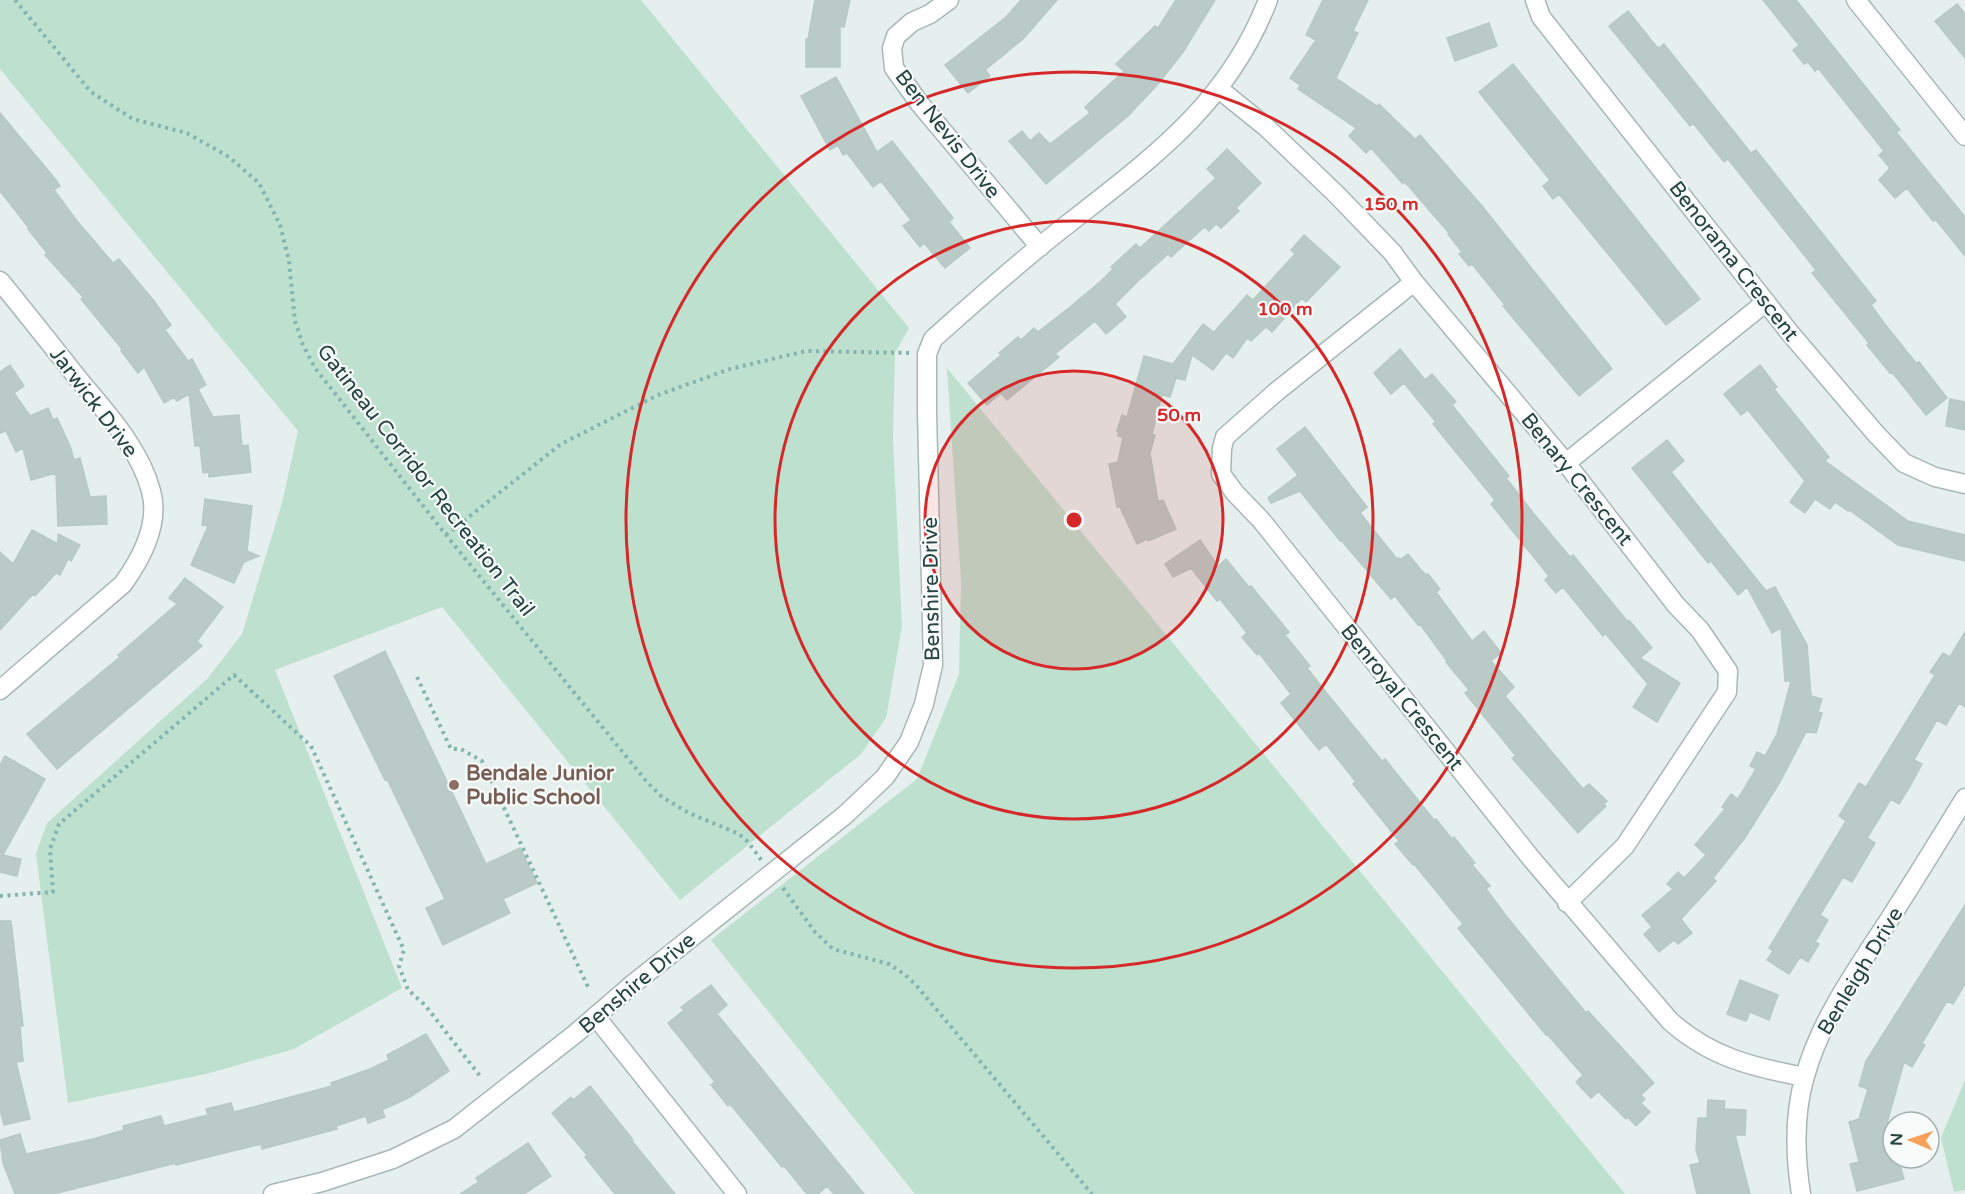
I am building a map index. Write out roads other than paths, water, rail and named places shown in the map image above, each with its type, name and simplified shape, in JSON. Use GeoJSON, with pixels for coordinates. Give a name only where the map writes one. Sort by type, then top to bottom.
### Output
{"type":"FeatureCollection","features":[{"type":"Feature","properties":{"kind":"street","name":"Ben Nevis Drive"},"geometry":{"type":"LineString","coordinates":[[949,0],[930,14],[912,22],[896,36],[892,48],[894,68],[920,104],[1040,247]]}},
{"type":"Feature","properties":{"kind":"street"},"geometry":{"type":"LineString","coordinates":[[1040,247],[1152,158],[1178,134],[1219,89],[1236,66],[1268,0]]}},
{"type":"Feature","properties":{"kind":"street","name":"Benorama Crescent"},"geometry":{"type":"LineString","coordinates":[[1535,0],[1541,17],[1766,302],[1876,434],[1904,463],[1935,477],[1965,484]]}},
{"type":"Feature","properties":{"kind":"street"},"geometry":{"type":"LineString","coordinates":[[1856,0],[1965,136]]}},
{"type":"Feature","properties":{"kind":"street","name":"Benary Crescent"},"geometry":{"type":"LineString","coordinates":[[1219,89],[1266,127],[1392,252],[1414,282],[1566,463],[1676,605],[1700,630],[1728,671],[1727,692],[1625,846],[1568,903]]}},
{"type":"Feature","properties":{"kind":"street","name":"Benshire Drive"},"geometry":{"type":"LineString","coordinates":[[273,1194],[322,1182],[393,1159],[454,1129],[845,815],[885,777],[909,742],[924,704],[933,664],[927,354],[933,339],[1040,247]]}},
{"type":"Feature","properties":{"kind":"street","name":"Jarwick Drive"},"geometry":{"type":"LineString","coordinates":[[0,281],[104,410],[137,457],[152,492],[152,515],[136,567],[123,584],[0,690]]}},
{"type":"Feature","properties":{"kind":"street","name":"Benroyal Crescent"},"geometry":{"type":"LineString","coordinates":[[1414,282],[1276,392],[1225,436],[1221,448],[1221,474],[1568,903],[1670,1021],[1693,1040],[1739,1062],[1804,1077]]}},
{"type":"Feature","properties":{"kind":"street"},"geometry":{"type":"LineString","coordinates":[[1566,463],[1766,302]]}},
{"type":"Feature","properties":{"kind":"street","name":"Benleigh Drive"},"geometry":{"type":"LineString","coordinates":[[1801,1194],[1797,1170],[1798,1122],[1804,1077],[1816,1043],[1848,983],[1965,798]]}},
{"type":"Feature","properties":{"kind":"street"},"geometry":{"type":"LineString","coordinates":[[596,1017],[737,1194]]}},
{"type":"Feature","properties":{"kind":"place","name":"Bendale Junior Public School"},"geometry":{"type":"Point","coordinates":[454,785]}}]}
